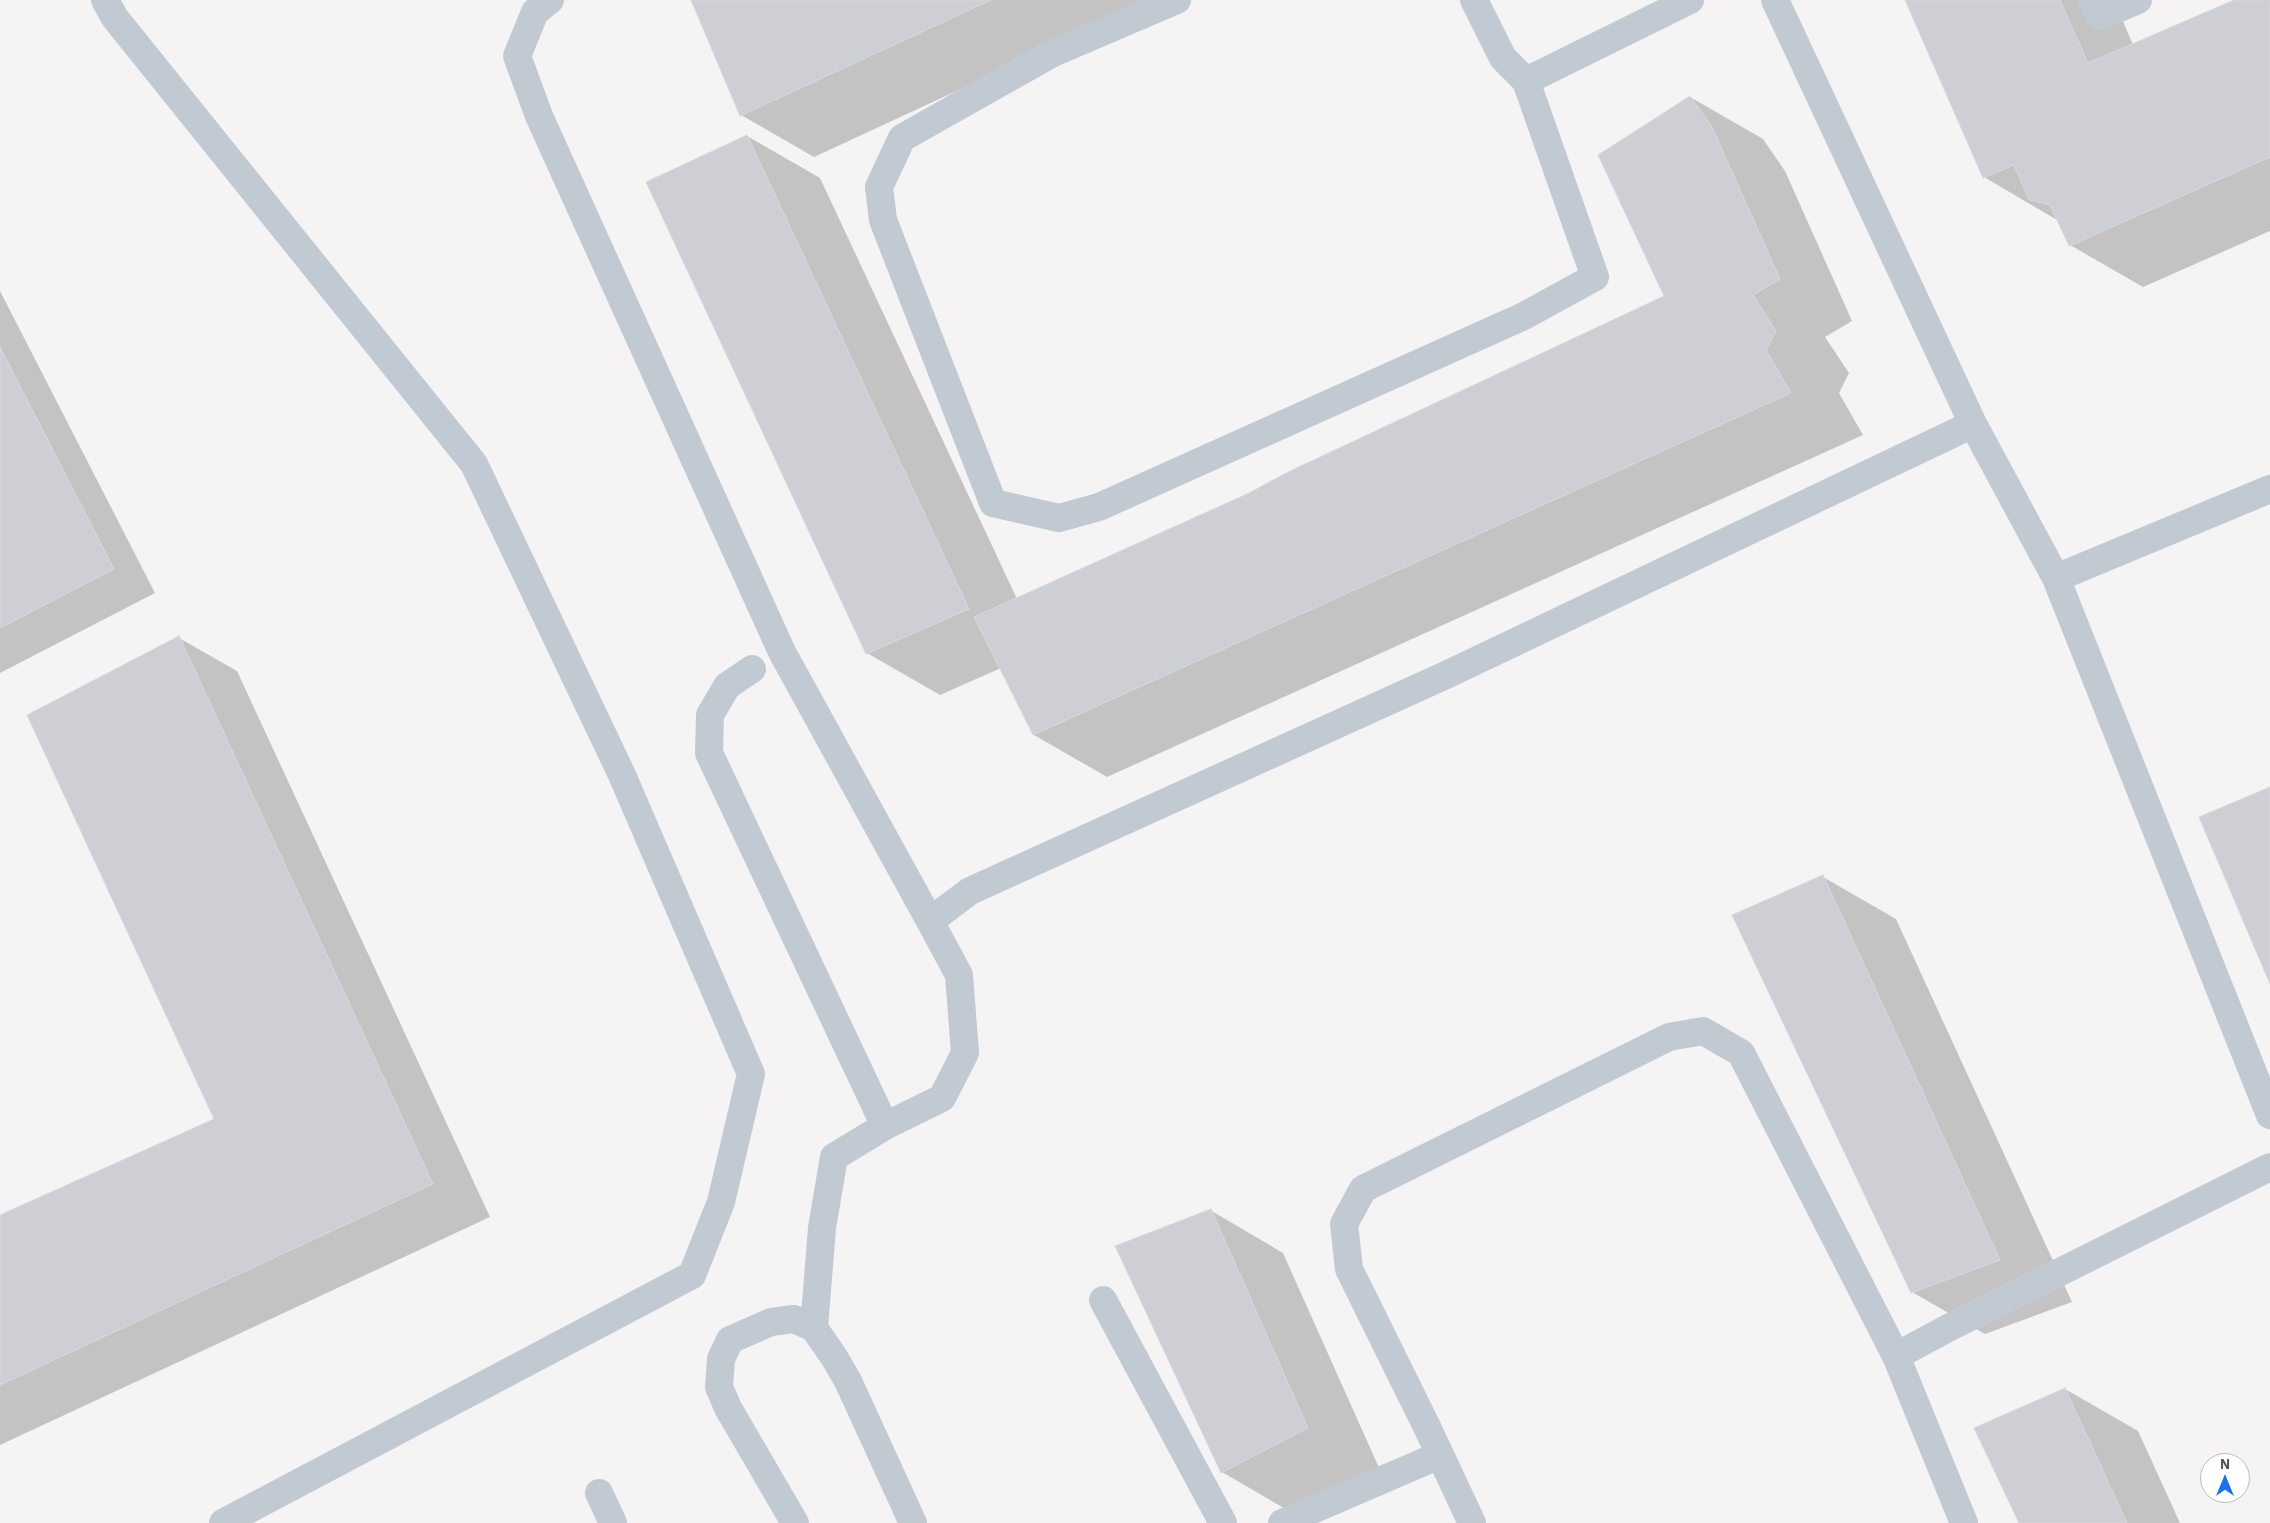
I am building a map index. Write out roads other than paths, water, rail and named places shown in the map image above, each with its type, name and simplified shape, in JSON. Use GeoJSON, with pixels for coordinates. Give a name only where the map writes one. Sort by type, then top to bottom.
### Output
{"type":"FeatureCollection","features":[{"type":"Feature","properties":{"kind":"street"},"geometry":{"type":"LineString","coordinates":[[105,0],[115,18],[474,464],[622,775],[751,1074],[721,1202],[692,1275],[223,1523]]}},
{"type":"Feature","properties":{"kind":"street"},"geometry":{"type":"LineString","coordinates":[[550,0],[535,12],[517,56],[539,116],[782,652],[959,975],[965,1053],[942,1098],[885,1126],[834,1157],[822,1228],[814,1328]]}},
{"type":"Feature","properties":{"kind":"street"},"geometry":{"type":"LineString","coordinates":[[1177,0],[1051,54],[902,138],[879,187],[883,220],[993,503],[1060,518],[1100,507],[1524,316],[1595,277],[1526,81],[1503,58],[1474,0]]}},
{"type":"Feature","properties":{"kind":"street"},"geometry":{"type":"LineString","coordinates":[[1526,81],[1690,0]]}},
{"type":"Feature","properties":{"kind":"street"},"geometry":{"type":"LineString","coordinates":[[1775,0],[1973,424],[2056,578],[2270,1115]]}},
{"type":"Feature","properties":{"kind":"street"},"geometry":{"type":"LineString","coordinates":[[2092,0],[2100,16],[2138,0]]}},
{"type":"Feature","properties":{"kind":"street"},"geometry":{"type":"LineString","coordinates":[[930,921],[970,891],[1446,676],[1973,424]]}},
{"type":"Feature","properties":{"kind":"street"},"geometry":{"type":"LineString","coordinates":[[2056,578],[2270,489]]}},
{"type":"Feature","properties":{"kind":"street"},"geometry":{"type":"LineString","coordinates":[[752,669],[727,686],[710,715],[709,753],[885,1126]]}},
{"type":"Feature","properties":{"kind":"street"},"geometry":{"type":"LineString","coordinates":[[1472,1523],[1349,1269],[1344,1224],[1363,1189],[1669,1037],[1703,1031],[1741,1053],[1896,1356],[1964,1523]]}},
{"type":"Feature","properties":{"kind":"street"},"geometry":{"type":"LineString","coordinates":[[1896,1356],[1952,1326],[2270,1168]]}},
{"type":"Feature","properties":{"kind":"street"},"geometry":{"type":"LineString","coordinates":[[1104,1300],[1223,1523]]}},
{"type":"Feature","properties":{"kind":"street"},"geometry":{"type":"LineString","coordinates":[[795,1523],[728,1408],[719,1387],[721,1359],[730,1340],[771,1322],[794,1320],[814,1328],[848,1382],[913,1523]]}},
{"type":"Feature","properties":{"kind":"street"},"geometry":{"type":"LineString","coordinates":[[1282,1523],[1440,1455]]}},
{"type":"Feature","properties":{"kind":"street"},"geometry":{"type":"LineString","coordinates":[[599,1493],[613,1523]]}}]}
